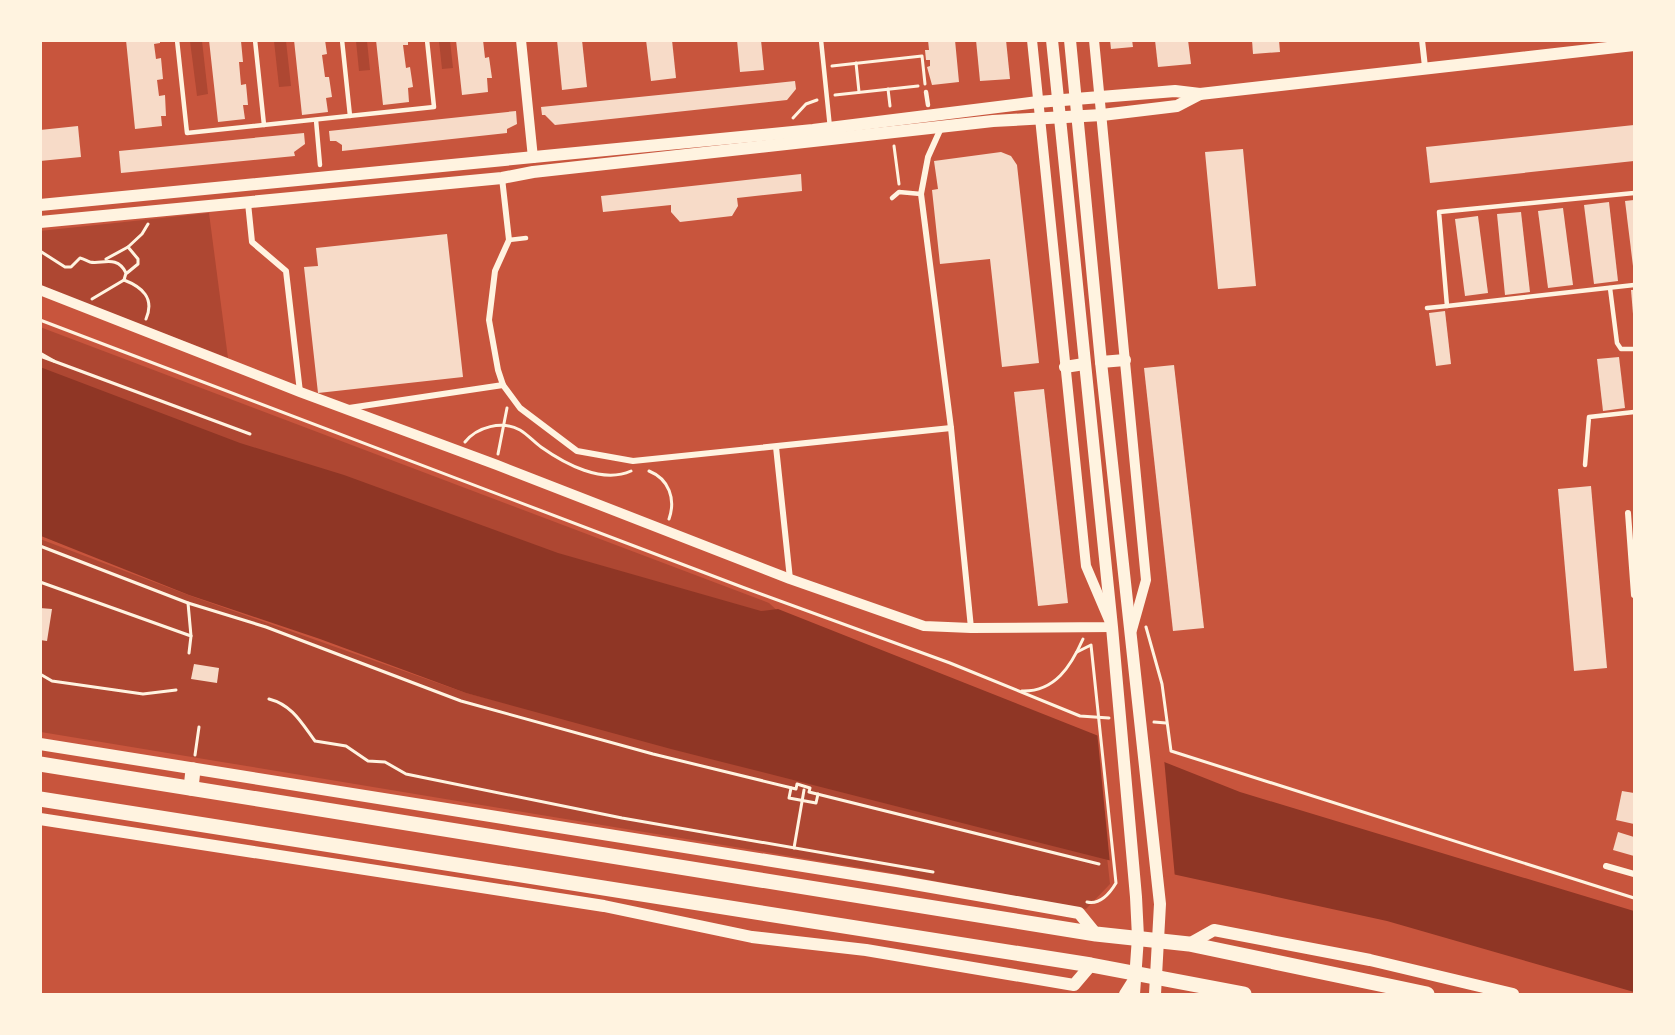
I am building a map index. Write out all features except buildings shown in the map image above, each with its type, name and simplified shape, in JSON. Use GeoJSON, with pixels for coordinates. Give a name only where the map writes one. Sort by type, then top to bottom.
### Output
{"type":"FeatureCollection","features":[{"type":"Feature","properties":{"kind":"highway"},"geometry":{"type":"LineString","coordinates":[[40,764],[1096,934],[1189,944],[1427,994]]}},
{"type":"Feature","properties":{"kind":"highway"},"geometry":{"type":"LineString","coordinates":[[191,788],[194,764]]}},
{"type":"Feature","properties":{"kind":"highway"},"geometry":{"type":"LineString","coordinates":[[40,799],[1091,965],[1202,990],[1244,994]]}},
{"type":"Feature","properties":{"kind":"main road"},"geometry":{"type":"LineString","coordinates":[[1052,40],[1112,627],[1136,897],[1138,937],[1134,994]]}},
{"type":"Feature","properties":{"kind":"main road"},"geometry":{"type":"LineString","coordinates":[[1070,40],[1101,363],[1160,904],[1160,942],[1155,994]]}},
{"type":"Feature","properties":{"kind":"main road"},"geometry":{"type":"LineString","coordinates":[[40,205],[154,192],[533,158],[830,128],[1038,102],[1100,99],[1175,91],[1200,94],[1635,45]]}},
{"type":"Feature","properties":{"kind":"main road"},"geometry":{"type":"LineString","coordinates":[[40,222],[502,177],[1039,117],[1102,115],[1177,106],[1200,94]]}},
{"type":"Feature","properties":{"kind":"main road"},"geometry":{"type":"LineString","coordinates":[[1101,363],[1125,360]]}},
{"type":"Feature","properties":{"kind":"main road"},"geometry":{"type":"LineString","coordinates":[[1065,367],[1084,364]]}},
{"type":"Feature","properties":{"kind":"main road"},"geometry":{"type":"LineString","coordinates":[[40,744],[194,764],[1079,913],[1096,934]]}},
{"type":"Feature","properties":{"kind":"main road"},"geometry":{"type":"LineString","coordinates":[[40,819],[592,904],[752,937],[866,950],[1074,985],[1091,965]]}},
{"type":"Feature","properties":{"kind":"main road"},"geometry":{"type":"LineString","coordinates":[[1189,944],[1214,930],[1370,960],[1513,994]]}},
{"type":"Feature","properties":{"kind":"street"},"geometry":{"type":"LineString","coordinates":[[521,40],[533,158]]}},
{"type":"Feature","properties":{"kind":"street"},"geometry":{"type":"LineString","coordinates":[[40,290],[790,579],[924,626],[1112,627],[1086,566],[1032,40]]}},
{"type":"Feature","properties":{"kind":"street"},"geometry":{"type":"LineString","coordinates":[[1094,40],[1146,580],[1131,633]]}},
{"type":"Feature","properties":{"kind":"street"},"geometry":{"type":"LineString","coordinates":[[1422,40],[1425,67]]}},
{"type":"Feature","properties":{"kind":"street"},"geometry":{"type":"LineString","coordinates":[[942,127],[928,157],[921,194],[951,428],[971,628]]}},
{"type":"Feature","properties":{"kind":"street"},"geometry":{"type":"LineString","coordinates":[[502,177],[509,240],[495,271],[490,295],[489,320],[492,347],[503,385],[520,408],[577,451],[633,461],[951,428]]}},
{"type":"Feature","properties":{"kind":"street"},"geometry":{"type":"LineString","coordinates":[[248,203],[252,242],[285,271],[300,392]]}},
{"type":"Feature","properties":{"kind":"street"},"geometry":{"type":"LineString","coordinates":[[347,408],[503,385]]}},
{"type":"Feature","properties":{"kind":"street"},"geometry":{"type":"LineString","coordinates":[[776,447],[790,579]]}},
{"type":"Feature","properties":{"kind":"street"},"geometry":{"type":"LineString","coordinates":[[1628,513],[1635,595]]}},
{"type":"Feature","properties":{"kind":"street"},"geometry":{"type":"LineString","coordinates":[[1606,866],[1635,874]]}},
{"type":"Feature","properties":{"kind":"street"},"geometry":{"type":"LineString","coordinates":[[1124,994],[1136,975]]}},
{"type":"Feature","properties":{"kind":"street"},"geometry":{"type":"LineString","coordinates":[[1156,978],[1161,994]]}},
{"type":"Feature","properties":{"kind":"lane"},"geometry":{"type":"LineString","coordinates":[[177,40],[187,133],[434,107],[427,40]]}},
{"type":"Feature","properties":{"kind":"lane"},"geometry":{"type":"LineString","coordinates":[[255,40],[264,125]]}},
{"type":"Feature","properties":{"kind":"lane"},"geometry":{"type":"LineString","coordinates":[[342,40],[350,116]]}},
{"type":"Feature","properties":{"kind":"lane"},"geometry":{"type":"LineString","coordinates":[[821,40],[830,128]]}},
{"type":"Feature","properties":{"kind":"lane"},"geometry":{"type":"LineString","coordinates":[[926,92],[928,105]]}},
{"type":"Feature","properties":{"kind":"lane"},"geometry":{"type":"LineString","coordinates":[[316,120],[320,165]]}},
{"type":"Feature","properties":{"kind":"lane"},"geometry":{"type":"LineString","coordinates":[[892,198],[900,192],[921,194]]}},
{"type":"Feature","properties":{"kind":"lane"},"geometry":{"type":"LineString","coordinates":[[1447,306],[1439,213],[1635,193]]}},
{"type":"Feature","properties":{"kind":"lane"},"geometry":{"type":"LineString","coordinates":[[509,240],[526,238]]}},
{"type":"Feature","properties":{"kind":"lane"},"geometry":{"type":"LineString","coordinates":[[1427,308],[1635,285]]}},
{"type":"Feature","properties":{"kind":"lane"},"geometry":{"type":"LineString","coordinates":[[1610,288],[1617,343],[1621,349],[1635,349]]}},
{"type":"Feature","properties":{"kind":"lane"},"geometry":{"type":"LineString","coordinates":[[1586,465],[1588,417],[1635,412]]}},
{"type":"Feature","properties":{"kind":"path"},"geometry":{"type":"LineString","coordinates":[[824,67],[922,56],[926,92]]}},
{"type":"Feature","properties":{"kind":"path"},"geometry":{"type":"LineString","coordinates":[[856,63],[859,92],[915,86]]}},
{"type":"Feature","properties":{"kind":"path"},"geometry":{"type":"LineString","coordinates":[[40,251],[65,267],[70,267],[80,258],[90,262],[104,260],[128,247],[147,227],[148,210]]}},
{"type":"Feature","properties":{"kind":"path"},"geometry":{"type":"LineString","coordinates":[[84,307],[95,296],[124,280],[126,273],[138,264],[138,260],[128,247]]}},
{"type":"Feature","properties":{"kind":"path"},"geometry":{"type":"LineString","coordinates":[[104,260],[123,267],[126,273]]}},
{"type":"Feature","properties":{"kind":"path"},"geometry":{"type":"LineString","coordinates":[[124,280],[138,286],[149,299],[150,310],[142,329]]}},
{"type":"Feature","properties":{"kind":"path"},"geometry":{"type":"LineString","coordinates":[[40,320],[1080,716],[1113,718]]}},
{"type":"Feature","properties":{"kind":"path"},"geometry":{"type":"LineString","coordinates":[[40,355],[51,357],[55,362]]}},
{"type":"Feature","properties":{"kind":"path"},"geometry":{"type":"LineString","coordinates":[[40,355],[250,434]]}},
{"type":"Feature","properties":{"kind":"path"},"geometry":{"type":"LineString","coordinates":[[496,465],[510,395]]}},
{"type":"Feature","properties":{"kind":"path"},"geometry":{"type":"LineString","coordinates":[[40,546],[188,603],[266,627],[461,701],[653,754],[791,788],[796,789],[797,784],[810,788],[809,792],[1099,864]]}},
{"type":"Feature","properties":{"kind":"path"},"geometry":{"type":"LineString","coordinates":[[40,582],[191,636]]}},
{"type":"Feature","properties":{"kind":"path"},"geometry":{"type":"LineString","coordinates":[[188,603],[191,636],[189,653]]}},
{"type":"Feature","properties":{"kind":"path"},"geometry":{"type":"LineString","coordinates":[[1146,626],[1162,684],[1171,751],[1635,898]]}},
{"type":"Feature","properties":{"kind":"path"},"geometry":{"type":"LineString","coordinates":[[1018,691],[1049,686],[1057,680],[1077,652],[1090,645],[1116,883],[1104,897],[1093,903],[1081,901]]}},
{"type":"Feature","properties":{"kind":"path"},"geometry":{"type":"LineString","coordinates":[[40,674],[52,681],[143,693],[176,690]]}},
{"type":"Feature","properties":{"kind":"path"},"geometry":{"type":"LineString","coordinates":[[268,699],[282,702],[294,712],[315,741],[346,746],[368,761],[385,762],[406,774],[622,818],[937,873]]}},
{"type":"Feature","properties":{"kind":"path"},"geometry":{"type":"LineString","coordinates":[[1145,721],[1166,723]]}},
{"type":"Feature","properties":{"kind":"path"},"geometry":{"type":"LineString","coordinates":[[194,764],[199,727]]}},
{"type":"Feature","properties":{"kind":"path"},"geometry":{"type":"LineString","coordinates":[[791,788],[789,798],[816,803],[818,794]]}},
{"type":"Feature","properties":{"kind":"path"},"geometry":{"type":"LineString","coordinates":[[794,848],[804,790]]}},
{"type":"Feature","properties":{"kind":"shaded area"},"geometry":{"type":"Polygon","coordinates":[[[190,41],[202,41],[208,94],[197,96],[190,41]]]}},
{"type":"Feature","properties":{"kind":"shaded area"},"geometry":{"type":"Polygon","coordinates":[[[274,41],[286,41],[291,86],[279,87],[274,41]]]}},
{"type":"Feature","properties":{"kind":"shaded area"},"geometry":{"type":"Polygon","coordinates":[[[356,41],[367,41],[370,70],[359,71],[356,41]]]}},
{"type":"Feature","properties":{"kind":"shaded area"},"geometry":{"type":"Polygon","coordinates":[[[439,41],[450,41],[453,68],[442,69],[439,41]]]}},
{"type":"Feature","properties":{"kind":"shaded area"},"geometry":{"type":"Polygon","coordinates":[[[209,213],[228,358],[41,286],[40,231],[209,213]]]}},
{"type":"Feature","properties":{"kind":"shaded area"},"geometry":{"type":"Polygon","coordinates":[[[40,327],[769,603],[781,614],[759,615],[558,561],[41,379],[40,327]]]}},
{"type":"Feature","properties":{"kind":"shaded area"},"geometry":{"type":"Polygon","coordinates":[[[40,367],[240,443],[344,475],[558,553],[761,611],[778,609],[1240,792],[1634,911],[1634,992],[1387,921],[1108,860],[671,749],[466,693],[320,639],[189,595],[41,536],[40,367]]]}},
{"type":"Feature","properties":{"kind":"shaded area"},"geometry":{"type":"Polygon","coordinates":[[[40,539],[191,596],[466,693],[1107,857],[1110,884],[1086,909],[892,873],[41,732],[40,539]]]}},
{"type":"Feature","properties":{"kind":"pier"},"geometry":{"type":"Polygon","coordinates":[[[1097,731],[1164,758],[1175,878],[1110,864],[1097,731]]]}}]}
